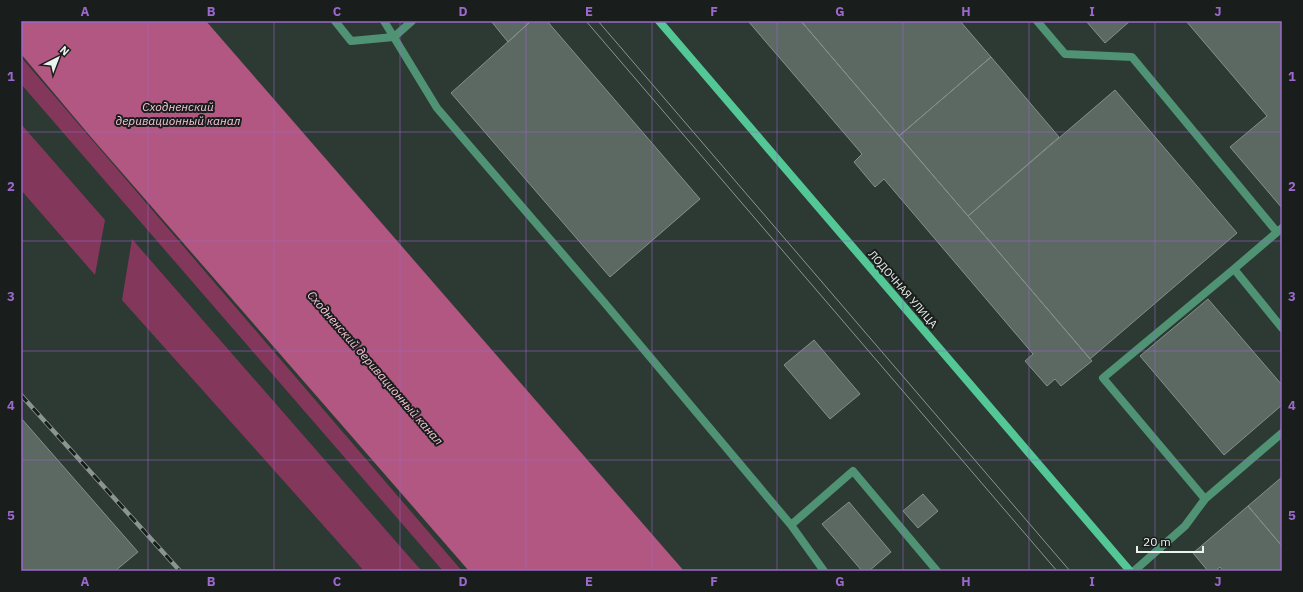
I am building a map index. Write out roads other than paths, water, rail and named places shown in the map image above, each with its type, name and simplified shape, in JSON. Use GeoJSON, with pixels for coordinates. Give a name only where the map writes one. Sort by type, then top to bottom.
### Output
{"type":"FeatureCollection","features":[{"type":"Feature","properties":{"kind":"street","name":"ЛОДОЧНАЯ УЛИЦА"},"geometry":{"type":"LineString","coordinates":[[659,21],[1130,571]]}},
{"type":"Feature","properties":{"kind":"lane"},"geometry":{"type":"LineString","coordinates":[[335,21],[351,41],[394,37],[412,21]]}},
{"type":"Feature","properties":{"kind":"lane"},"geometry":{"type":"LineString","coordinates":[[384,21],[437,108],[603,301],[792,525],[824,571]]}},
{"type":"Feature","properties":{"kind":"lane"},"geometry":{"type":"LineString","coordinates":[[1037,21],[1065,54],[1132,57],[1279,230],[1103,378],[1205,499]]}},
{"type":"Feature","properties":{"kind":"lane"},"geometry":{"type":"LineString","coordinates":[[1234,269],[1282,328]]}},
{"type":"Feature","properties":{"kind":"lane"},"geometry":{"type":"LineString","coordinates":[[1134,571],[1185,526],[1205,499],[1282,433]]}},
{"type":"Feature","properties":{"kind":"lane"},"geometry":{"type":"LineString","coordinates":[[792,525],[853,471],[937,571]]}},
{"type":"Feature","properties":{"kind":"water","name":"Сходненский деривационный канал"},"geometry":{"type":"Polygon","coordinates":[[[21,21],[206,21],[684,571],[469,571],[90,136],[21,54],[21,21]]]}},
{"type":"Feature","properties":{"kind":"tram line"},"geometry":{"type":"LineString","coordinates":[[586,21],[1057,571]]}},
{"type":"Feature","properties":{"kind":"tram line"},"geometry":{"type":"LineString","coordinates":[[598,21],[1070,571]]}},
{"type":"Feature","properties":{"kind":"railway"},"geometry":{"type":"LineString","coordinates":[[21,395],[180,571]]}}]}
